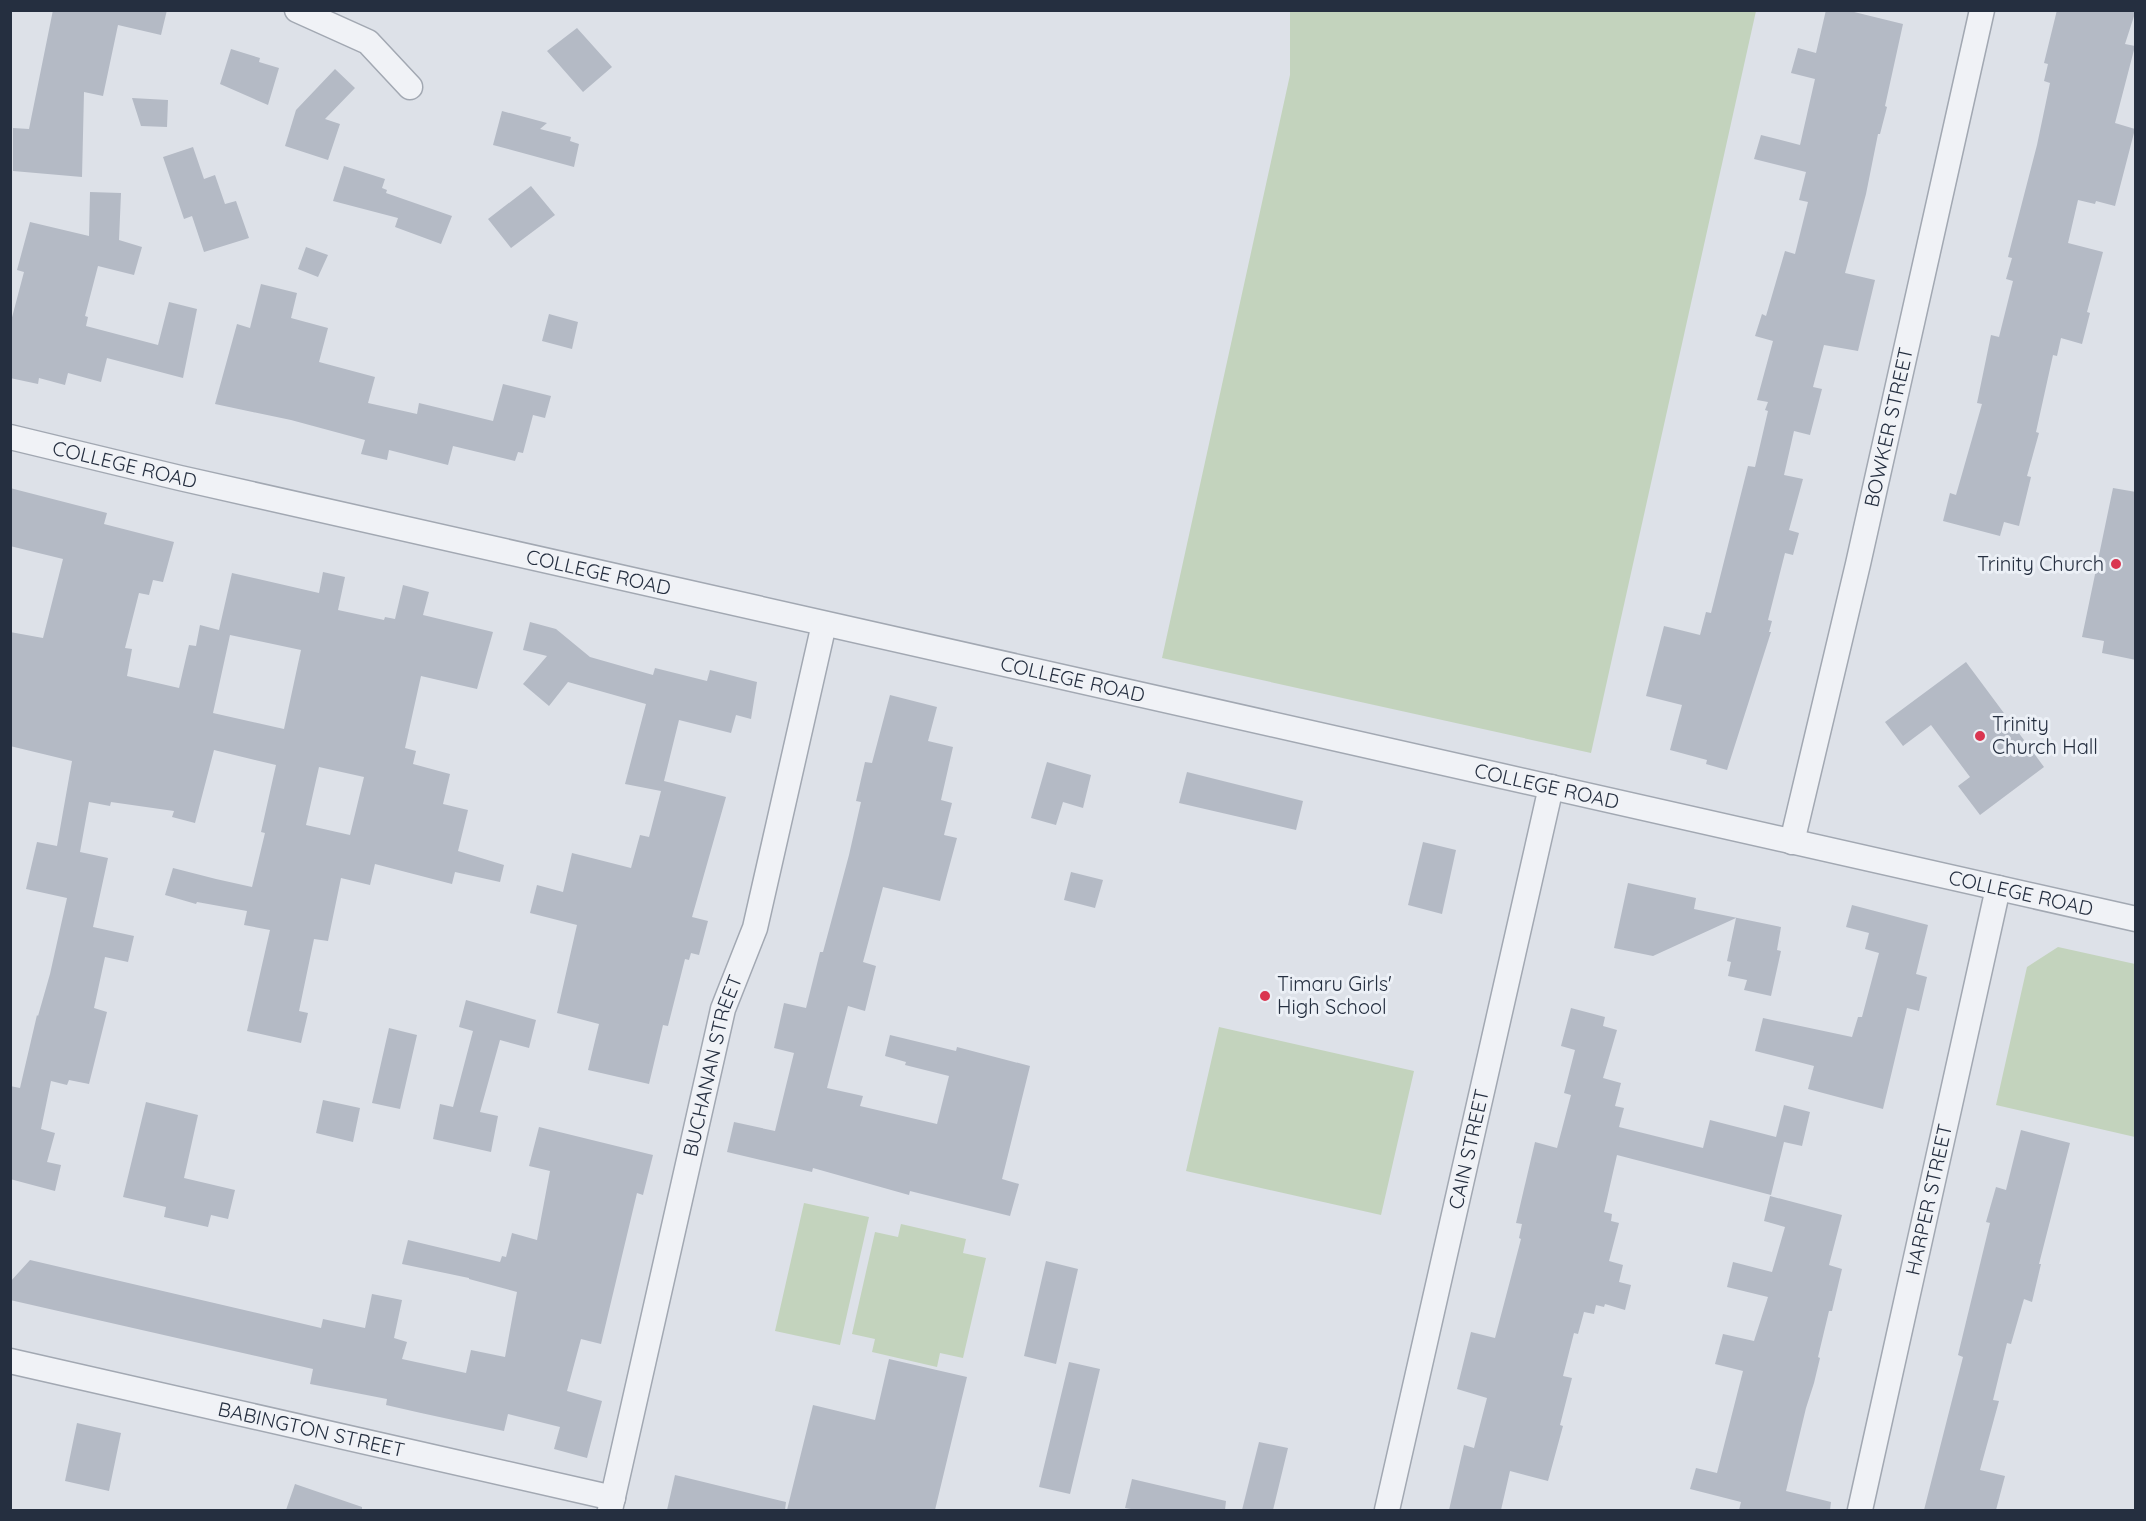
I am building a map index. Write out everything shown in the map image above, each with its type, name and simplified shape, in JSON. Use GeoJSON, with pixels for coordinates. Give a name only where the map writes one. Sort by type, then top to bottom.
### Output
{"type":"FeatureCollection","features":[{"type":"Feature","properties":{"kind":"street"},"geometry":{"type":"LineString","coordinates":[[297,10],[368,42],[410,87]]}},
{"type":"Feature","properties":{"kind":"street","name":"BOWKER STREET"},"geometry":{"type":"LineString","coordinates":[[1792,842],[1858,564],[1982,10]]}},
{"type":"Feature","properties":{"kind":"street","name":"COLLEGE ROAD"},"geometry":{"type":"LineString","coordinates":[[10,436],[180,478],[2136,919]]}},
{"type":"Feature","properties":{"kind":"street","name":"BUCHANAN STREET"},"geometry":{"type":"LineString","coordinates":[[612,1504],[723,1009],[755,928],[824,624]]}},
{"type":"Feature","properties":{"kind":"street","name":"CAIN STREET"},"geometry":{"type":"LineString","coordinates":[[1387,1510],[1551,788]]}},
{"type":"Feature","properties":{"kind":"street","name":"HARPER STREET"},"geometry":{"type":"LineString","coordinates":[[1860,1510],[1998,888]]}},
{"type":"Feature","properties":{"kind":"street","name":"BABINGTON STREET"},"geometry":{"type":"LineString","coordinates":[[10,1361],[612,1504]]}},
{"type":"Feature","properties":{"kind":"green space"},"geometry":{"type":"Polygon","coordinates":[[[1290,11],[1756,11],[1591,753],[1162,658],[1290,75],[1290,11]]]}},
{"type":"Feature","properties":{"kind":"green space"},"geometry":{"type":"Polygon","coordinates":[[[2058,947],[2135,964],[2135,1137],[1996,1105],[2027,967],[2058,947]]]}},
{"type":"Feature","properties":{"kind":"green space"},"geometry":{"type":"Polygon","coordinates":[[[1219,1027],[1414,1071],[1381,1215],[1186,1171],[1219,1027]]]}},
{"type":"Feature","properties":{"kind":"green space"},"geometry":{"type":"Polygon","coordinates":[[[804,1203],[869,1217],[840,1345],[775,1331],[804,1203]]]}},
{"type":"Feature","properties":{"kind":"green space"},"geometry":{"type":"Polygon","coordinates":[[[901,1224],[966,1239],[963,1253],[986,1258],[963,1358],[940,1353],[937,1367],[872,1352],[875,1339],[852,1334],[875,1232],[898,1237],[901,1224]]]}},
{"type":"Feature","properties":{"kind":"building"},"geometry":{"type":"Polygon","coordinates":[[[53,10],[167,10],[161,35],[118,25],[103,96],[84,92],[82,177],[13,171],[13,128],[29,129],[53,10]]]}},
{"type":"Feature","properties":{"kind":"building"},"geometry":{"type":"Polygon","coordinates":[[[1826,10],[1846,10],[1903,24],[1885,106],[1887,107],[1880,134],[1878,134],[1866,194],[1845,273],[1875,280],[1858,351],[1824,345],[1813,387],[1822,389],[1810,435],[1794,431],[1784,475],[1803,479],[1789,530],[1799,533],[1793,555],[1785,553],[1768,620],[1772,621],[1769,632],[1771,632],[1727,770],[1706,764],[1707,760],[1670,750],[1682,705],[1646,696],[1664,626],[1700,635],[1706,612],[1711,613],[1748,466],[1755,467],[1768,411],[1765,410],[1768,402],[1757,400],[1773,341],[1755,336],[1762,314],[1766,316],[1785,251],[1795,254],[1808,202],[1799,200],[1806,172],[1754,159],[1761,135],[1800,145],[1815,79],[1791,73],[1798,48],[1816,53],[1826,10]]]}},
{"type":"Feature","properties":{"kind":"building"},"geometry":{"type":"Polygon","coordinates":[[[2057,10],[2136,10],[2125,44],[2135,46],[2115,123],[2135,129],[2115,206],[2096,201],[2095,204],[2078,200],[2068,243],[2103,252],[2087,312],[2090,313],[2082,344],[2061,338],[2057,356],[2053,355],[2036,432],[2039,433],[2027,476],[2031,477],[2019,526],[2004,522],[2000,536],[1943,521],[1950,493],[1956,495],[1982,404],[1977,403],[1991,335],[1999,337],[2013,281],[2006,279],[2012,258],[2008,257],[2037,145],[2050,83],[2044,81],[2048,64],[2044,63],[2057,10]]]}},
{"type":"Feature","properties":{"kind":"building"},"geometry":{"type":"Polygon","coordinates":[[[577,28],[612,67],[583,92],[547,51],[577,28]]]}},
{"type":"Feature","properties":{"kind":"building"},"geometry":{"type":"Polygon","coordinates":[[[231,49],[260,58],[259,62],[279,68],[268,105],[220,84],[231,49]]]}},
{"type":"Feature","properties":{"kind":"building"},"geometry":{"type":"Polygon","coordinates":[[[335,69],[355,88],[325,119],[340,124],[328,160],[285,146],[296,110],[335,69]]]}},
{"type":"Feature","properties":{"kind":"building"},"geometry":{"type":"Polygon","coordinates":[[[132,98],[168,100],[167,127],[141,126],[132,98]]]}},
{"type":"Feature","properties":{"kind":"building"},"geometry":{"type":"Polygon","coordinates":[[[502,111],[547,123],[540,129],[571,137],[570,141],[579,144],[574,167],[493,145],[502,111]]]}},
{"type":"Feature","properties":{"kind":"building"},"geometry":{"type":"Polygon","coordinates":[[[193,147],[204,179],[215,175],[225,204],[236,201],[249,238],[204,252],[192,216],[184,219],[163,157],[193,147]]]}},
{"type":"Feature","properties":{"kind":"building"},"geometry":{"type":"Polygon","coordinates":[[[344,166],[385,179],[382,188],[387,190],[386,193],[452,216],[441,244],[395,227],[398,218],[333,201],[344,166]]]}},
{"type":"Feature","properties":{"kind":"building"},"geometry":{"type":"Polygon","coordinates":[[[531,186],[555,215],[511,248],[488,219],[531,186]]]}},
{"type":"Feature","properties":{"kind":"building"},"geometry":{"type":"Polygon","coordinates":[[[90,192],[121,193],[119,240],[142,247],[134,275],[98,266],[85,316],[88,317],[86,326],[158,345],[169,302],[197,309],[183,378],[107,358],[101,382],[68,373],[65,385],[39,378],[38,384],[10,378],[10,325],[24,272],[17,270],[30,222],[89,236],[90,192]]]}},
{"type":"Feature","properties":{"kind":"building"},"geometry":{"type":"Polygon","coordinates":[[[306,247],[328,255],[318,277],[298,269],[306,247]]]}},
{"type":"Feature","properties":{"kind":"building"},"geometry":{"type":"Polygon","coordinates":[[[261,284],[297,293],[291,318],[328,328],[319,362],[375,377],[368,403],[417,414],[419,403],[493,421],[503,384],[551,396],[545,418],[533,415],[523,453],[518,452],[515,461],[453,446],[448,465],[389,450],[387,460],[361,454],[365,440],[291,420],[215,404],[237,324],[250,328],[261,284]]]}},
{"type":"Feature","properties":{"kind":"building"},"geometry":{"type":"Polygon","coordinates":[[[549,314],[578,322],[572,349],[542,341],[549,314]]]}},
{"type":"Feature","properties":{"kind":"building"},"geometry":{"type":"Polygon","coordinates":[[[10,488],[107,513],[104,524],[174,542],[163,582],[153,580],[149,595],[139,593],[125,648],[132,649],[127,676],[179,688],[189,645],[196,646],[200,625],[219,630],[232,573],[319,593],[323,572],[345,577],[338,610],[384,620],[385,617],[395,619],[403,585],[429,592],[423,615],[493,632],[477,689],[421,676],[405,748],[416,751],[413,764],[450,774],[443,804],[468,810],[458,851],[504,865],[500,882],[455,872],[452,884],[375,864],[370,885],[341,878],[328,941],[314,939],[299,1011],[308,1013],[301,1043],[247,1031],[270,930],[244,925],[247,911],[197,902],[196,904],[165,895],[173,868],[252,887],[265,833],[261,832],[276,765],[214,750],[195,823],[172,817],[174,811],[111,802],[110,806],[89,802],[80,852],[108,858],[93,927],[134,936],[128,962],[105,957],[94,1008],[107,1012],[89,1084],[69,1080],[67,1085],[51,1081],[41,1129],[55,1133],[47,1162],[61,1165],[55,1191],[10,1179],[10,1086],[20,1088],[67,898],[26,889],[37,842],[57,846],[72,761],[10,746],[10,632],[43,638],[63,559],[10,546],[10,488]],[[230,635],[213,713],[284,729],[301,650],[230,635]],[[319,767],[306,825],[350,835],[364,777],[319,767]]]}},
{"type":"Feature","properties":{"kind":"building","name":"Trinity Church"},"geometry":{"type":"Polygon","coordinates":[[[2113,488],[2136,492],[2136,660],[2102,653],[2104,641],[2082,637],[2113,488]]]}},
{"type":"Feature","properties":{"kind":"building"},"geometry":{"type":"Polygon","coordinates":[[[530,622],[556,629],[590,657],[653,675],[655,668],[707,681],[710,670],[757,682],[751,719],[736,715],[731,733],[679,720],[664,781],[726,797],[692,917],[708,921],[699,955],[691,953],[689,960],[685,959],[668,1026],[663,1025],[649,1084],[588,1070],[599,1024],[557,1013],[577,925],[530,913],[537,885],[563,892],[572,853],[631,868],[640,835],[649,837],[661,791],[625,784],[646,704],[568,682],[549,706],[523,684],[547,656],[523,650],[530,622]]]}},
{"type":"Feature","properties":{"kind":"building","name":"Trinity Church Hall"},"geometry":{"type":"Polygon","coordinates":[[[1966,662],[2044,767],[1980,815],[1958,786],[1970,777],[1931,725],[1903,746],[1885,722],[1966,662]]]}},
{"type":"Feature","properties":{"kind":"building"},"geometry":{"type":"Polygon","coordinates":[[[890,695],[937,707],[928,741],[953,747],[941,800],[952,803],[944,835],[957,838],[940,901],[883,887],[863,962],[876,966],[865,1011],[848,1006],[827,1088],[863,1096],[860,1106],[937,1124],[949,1076],[905,1065],[906,1062],[885,1056],[890,1035],[956,1051],[957,1047],[1030,1066],[1002,1179],[1019,1184],[1010,1216],[910,1191],[909,1195],[813,1168],[812,1172],[727,1152],[734,1122],[775,1131],[794,1053],[774,1048],[784,1003],[806,1008],[849,855],[861,802],[856,801],[865,762],[872,763],[890,695]]]}},
{"type":"Feature","properties":{"kind":"building"},"geometry":{"type":"Polygon","coordinates":[[[1047,762],[1091,775],[1083,808],[1063,802],[1056,825],[1031,818],[1047,762]]]}},
{"type":"Feature","properties":{"kind":"building"},"geometry":{"type":"Polygon","coordinates":[[[1187,772],[1303,801],[1296,830],[1179,803],[1187,772]]]}},
{"type":"Feature","properties":{"kind":"building"},"geometry":{"type":"Polygon","coordinates":[[[1423,842],[1456,850],[1442,914],[1408,905],[1423,842]]]}},
{"type":"Feature","properties":{"kind":"building"},"geometry":{"type":"Polygon","coordinates":[[[1071,872],[1103,880],[1095,908],[1064,900],[1071,872]]]}},
{"type":"Feature","properties":{"kind":"building"},"geometry":{"type":"Polygon","coordinates":[[[1628,883],[1696,898],[1694,909],[1781,927],[1777,950],[1781,951],[1771,996],[1744,990],[1747,980],[1728,976],[1731,962],[1727,961],[1736,918],[1653,956],[1614,948],[1628,883]]]}},
{"type":"Feature","properties":{"kind":"building"},"geometry":{"type":"Polygon","coordinates":[[[1852,905],[1928,925],[1916,974],[1927,977],[1919,1011],[1907,1008],[1883,1109],[1808,1089],[1814,1066],[1755,1051],[1763,1018],[1852,1037],[1858,1017],[1862,1017],[1879,953],[1865,949],[1869,933],[1846,927],[1852,905]]]}},
{"type":"Feature","properties":{"kind":"building"},"geometry":{"type":"Polygon","coordinates":[[[466,1000],[536,1020],[529,1048],[500,1040],[480,1112],[498,1116],[491,1152],[433,1139],[440,1104],[453,1107],[473,1031],[459,1027],[466,1000]]]}},
{"type":"Feature","properties":{"kind":"building"},"geometry":{"type":"Polygon","coordinates":[[[1571,1008],[1605,1017],[1603,1026],[1617,1030],[1603,1078],[1621,1083],[1615,1106],[1624,1108],[1619,1127],[1703,1148],[1710,1120],[1776,1137],[1784,1105],[1810,1112],[1802,1146],[1784,1142],[1771,1195],[1617,1155],[1604,1212],[1612,1214],[1611,1221],[1619,1223],[1609,1261],[1623,1265],[1619,1282],[1631,1285],[1625,1310],[1605,1304],[1604,1307],[1596,1305],[1594,1314],[1584,1312],[1578,1334],[1574,1333],[1563,1376],[1572,1378],[1560,1425],[1563,1426],[1548,1481],[1510,1471],[1501,1510],[1449,1510],[1464,1445],[1474,1448],[1487,1398],[1457,1389],[1471,1332],[1495,1338],[1521,1239],[1519,1238],[1522,1224],[1516,1223],[1535,1142],[1557,1148],[1571,1095],[1564,1093],[1575,1050],[1561,1046],[1571,1008]]]}},
{"type":"Feature","properties":{"kind":"building"},"geometry":{"type":"Polygon","coordinates":[[[389,1028],[417,1035],[400,1109],[372,1103],[389,1028]]]}},
{"type":"Feature","properties":{"kind":"building"},"geometry":{"type":"Polygon","coordinates":[[[323,1100],[360,1108],[353,1142],[316,1133],[323,1100]]]}},
{"type":"Feature","properties":{"kind":"building"},"geometry":{"type":"Polygon","coordinates":[[[146,1102],[198,1115],[184,1178],[235,1190],[228,1219],[211,1215],[208,1227],[164,1217],[166,1207],[123,1197],[146,1102]]]}},
{"type":"Feature","properties":{"kind":"building"},"geometry":{"type":"Polygon","coordinates":[[[539,1127],[653,1155],[643,1195],[637,1193],[601,1344],[581,1339],[567,1391],[602,1401],[587,1458],[554,1449],[560,1427],[508,1414],[504,1431],[386,1405],[387,1399],[310,1384],[313,1369],[10,1300],[10,1282],[30,1260],[321,1328],[323,1319],[365,1328],[372,1294],[402,1300],[394,1338],[407,1342],[402,1359],[466,1373],[471,1350],[505,1357],[517,1292],[469,1278],[402,1264],[408,1240],[500,1262],[502,1256],[506,1257],[512,1233],[537,1240],[550,1171],[529,1166],[539,1127]]]}},
{"type":"Feature","properties":{"kind":"building"},"geometry":{"type":"Polygon","coordinates":[[[2021,1130],[2070,1143],[2039,1264],[2041,1264],[2032,1302],[2024,1299],[2011,1344],[2007,1343],[1993,1400],[1999,1401],[1980,1470],[2005,1476],[1996,1510],[1924,1510],[1963,1357],[1958,1355],[1990,1223],[1986,1222],[1996,1187],[2006,1190],[2021,1130]]]}},
{"type":"Feature","properties":{"kind":"building"},"geometry":{"type":"Polygon","coordinates":[[[1770,1196],[1842,1215],[1829,1265],[1842,1269],[1832,1311],[1829,1311],[1818,1357],[1820,1358],[1786,1491],[1831,1502],[1830,1510],[1739,1510],[1741,1502],[1690,1489],[1696,1468],[1717,1473],[1743,1371],[1715,1364],[1723,1334],[1754,1341],[1768,1297],[1727,1287],[1733,1262],[1772,1272],[1785,1227],[1764,1221],[1770,1196]]]}},
{"type":"Feature","properties":{"kind":"building"},"geometry":{"type":"Polygon","coordinates":[[[1046,1261],[1078,1269],[1056,1364],[1024,1356],[1046,1261]]]}},
{"type":"Feature","properties":{"kind":"building"},"geometry":{"type":"Polygon","coordinates":[[[889,1359],[967,1377],[935,1510],[787,1510],[813,1405],[875,1420],[889,1359]]]}},
{"type":"Feature","properties":{"kind":"building"},"geometry":{"type":"Polygon","coordinates":[[[1069,1362],[1100,1369],[1070,1494],[1039,1487],[1069,1362]]]}},
{"type":"Feature","properties":{"kind":"building"},"geometry":{"type":"Polygon","coordinates":[[[77,1423],[121,1433],[109,1491],[65,1481],[77,1423]]]}},
{"type":"Feature","properties":{"kind":"building"},"geometry":{"type":"Polygon","coordinates":[[[1259,1442],[1288,1448],[1273,1510],[1242,1510],[1259,1442]]]}},
{"type":"Feature","properties":{"kind":"building"},"geometry":{"type":"Polygon","coordinates":[[[675,1475],[786,1502],[785,1510],[667,1510],[675,1475]]]}},
{"type":"Feature","properties":{"kind":"building"},"geometry":{"type":"Polygon","coordinates":[[[1132,1479],[1226,1501],[1225,1510],[1125,1508],[1132,1479]]]}},
{"type":"Feature","properties":{"kind":"building"},"geometry":{"type":"Polygon","coordinates":[[[295,1484],[362,1507],[362,1510],[286,1510],[295,1484]]]}},
{"type":"Feature","properties":{"kind":"place","name":"Trinity Church"},"geometry":{"type":"Point","coordinates":[2116,564]}},
{"type":"Feature","properties":{"kind":"place","name":"Trinity Church Hall"},"geometry":{"type":"Point","coordinates":[1980,736]}},
{"type":"Feature","properties":{"kind":"place","name":"Timaru Girls' High School"},"geometry":{"type":"Point","coordinates":[1265,996]}}]}
